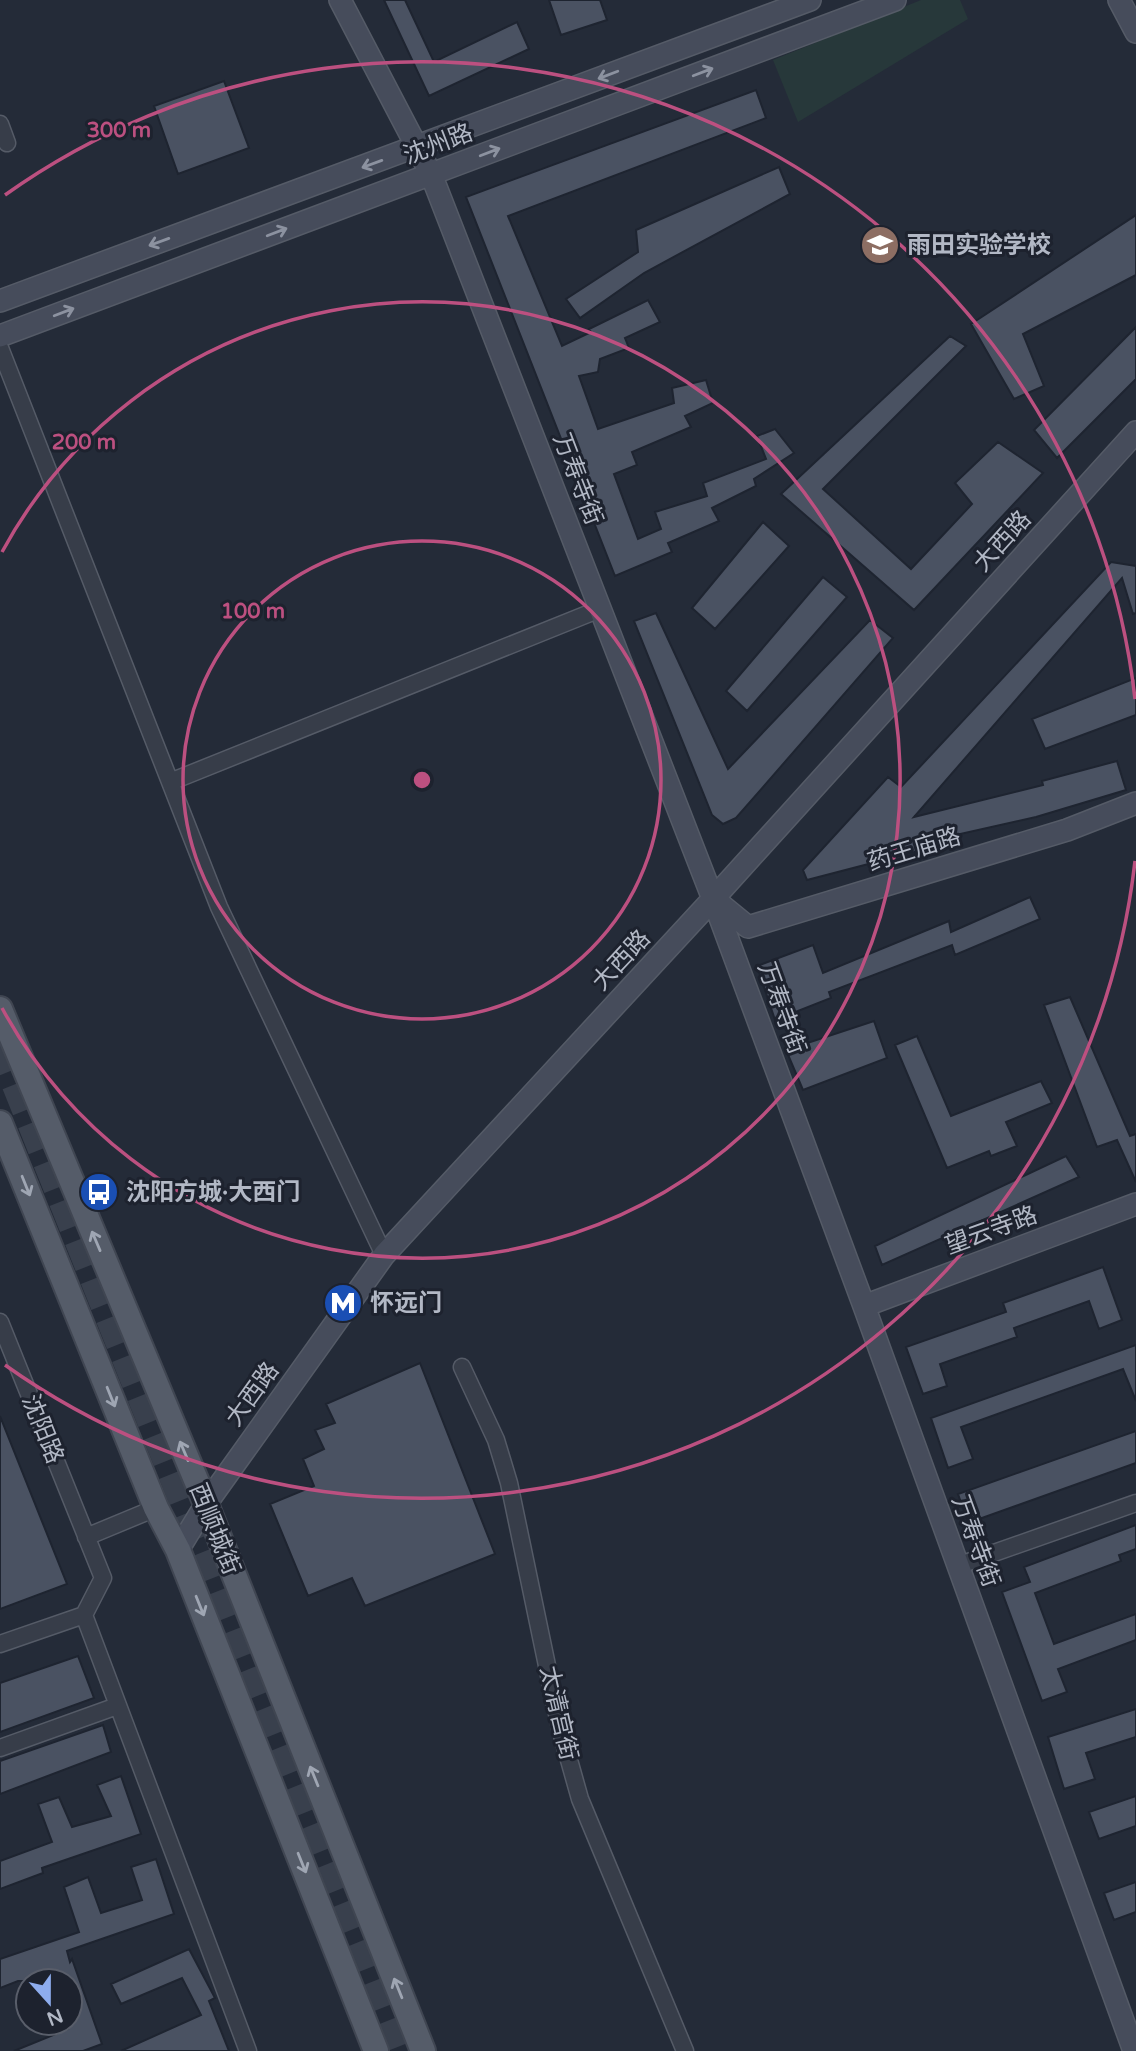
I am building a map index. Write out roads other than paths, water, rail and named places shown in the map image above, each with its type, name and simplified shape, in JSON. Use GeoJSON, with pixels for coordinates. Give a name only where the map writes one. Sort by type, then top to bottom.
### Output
{"type":"FeatureCollection","features":[{"type":"Feature","properties":{"kind":"main road","name":"万寿寺街"},"geometry":{"type":"LineString","coordinates":[[340,0],[431,174],[713,899],[864,1306],[1134,2051]]}},
{"type":"Feature","properties":{"kind":"main road","name":"沈州路"},"geometry":{"type":"LineString","coordinates":[[0,336],[895,0]]}},
{"type":"Feature","properties":{"kind":"main road"},"geometry":{"type":"LineString","coordinates":[[1119,0],[1136,32]]}},
{"type":"Feature","properties":{"kind":"main road","name":"沈州路"},"geometry":{"type":"LineString","coordinates":[[0,301],[418,147],[802,1]]}},
{"type":"Feature","properties":{"kind":"main road","name":"大西路"},"geometry":{"type":"LineString","coordinates":[[178,1550],[205,1504],[384,1255],[713,899],[1136,432]]}},
{"type":"Feature","properties":{"kind":"main road","name":"药王庙路"},"geometry":{"type":"LineString","coordinates":[[713,899],[748,928],[1067,830],[1136,803]]}},
{"type":"Feature","properties":{"kind":"main road","name":"西顺城街"},"geometry":{"type":"LineString","coordinates":[[0,1009],[205,1504],[423,2051]]}},
{"type":"Feature","properties":{"kind":"main road","name":"西顺城街"},"geometry":{"type":"LineString","coordinates":[[0,1123],[156,1508],[178,1550],[376,2051]]}},
{"type":"Feature","properties":{"kind":"main road","name":"望云寺路"},"geometry":{"type":"LineString","coordinates":[[864,1306],[1136,1204]]}},
{"type":"Feature","properties":{"kind":"street"},"geometry":{"type":"LineString","coordinates":[[0,124],[7,142]]}},
{"type":"Feature","properties":{"kind":"street"},"geometry":{"type":"LineString","coordinates":[[0,348],[219,907],[384,1255]]}},
{"type":"Feature","properties":{"kind":"street"},"geometry":{"type":"LineString","coordinates":[[170,782],[600,609]]}},
{"type":"Feature","properties":{"kind":"street","name":"沈阳路"},"geometry":{"type":"LineString","coordinates":[[0,1321],[103,1578],[84,1615]]}},
{"type":"Feature","properties":{"kind":"street","name":"太清宫街"},"geometry":{"type":"LineString","coordinates":[[462,1367],[496,1440],[509,1483],[560,1728],[580,1799],[685,2051]]}},
{"type":"Feature","properties":{"kind":"street"},"geometry":{"type":"LineString","coordinates":[[957,1566],[1136,1503]]}},
{"type":"Feature","properties":{"kind":"street"},"geometry":{"type":"LineString","coordinates":[[86,1537],[156,1508]]}},
{"type":"Feature","properties":{"kind":"street"},"geometry":{"type":"LineString","coordinates":[[0,1644],[84,1615],[248,2051]]}},
{"type":"Feature","properties":{"kind":"street"},"geometry":{"type":"LineString","coordinates":[[0,1748],[117,1706]]}},
{"type":"Feature","properties":{"kind":"tunnel"},"geometry":{"type":"LineString","coordinates":[[0,1045],[404,2051]]}},
{"type":"Feature","properties":{"kind":"place","name":"雨田实验学校"},"geometry":{"type":"Point","coordinates":[880,245]}},
{"type":"Feature","properties":{"kind":"place","name":"沈阳方城·大西门"},"geometry":{"type":"Point","coordinates":[99,1192]}},
{"type":"Feature","properties":{"kind":"place","name":"怀远门"},"geometry":{"type":"Point","coordinates":[343,1303]}}]}
